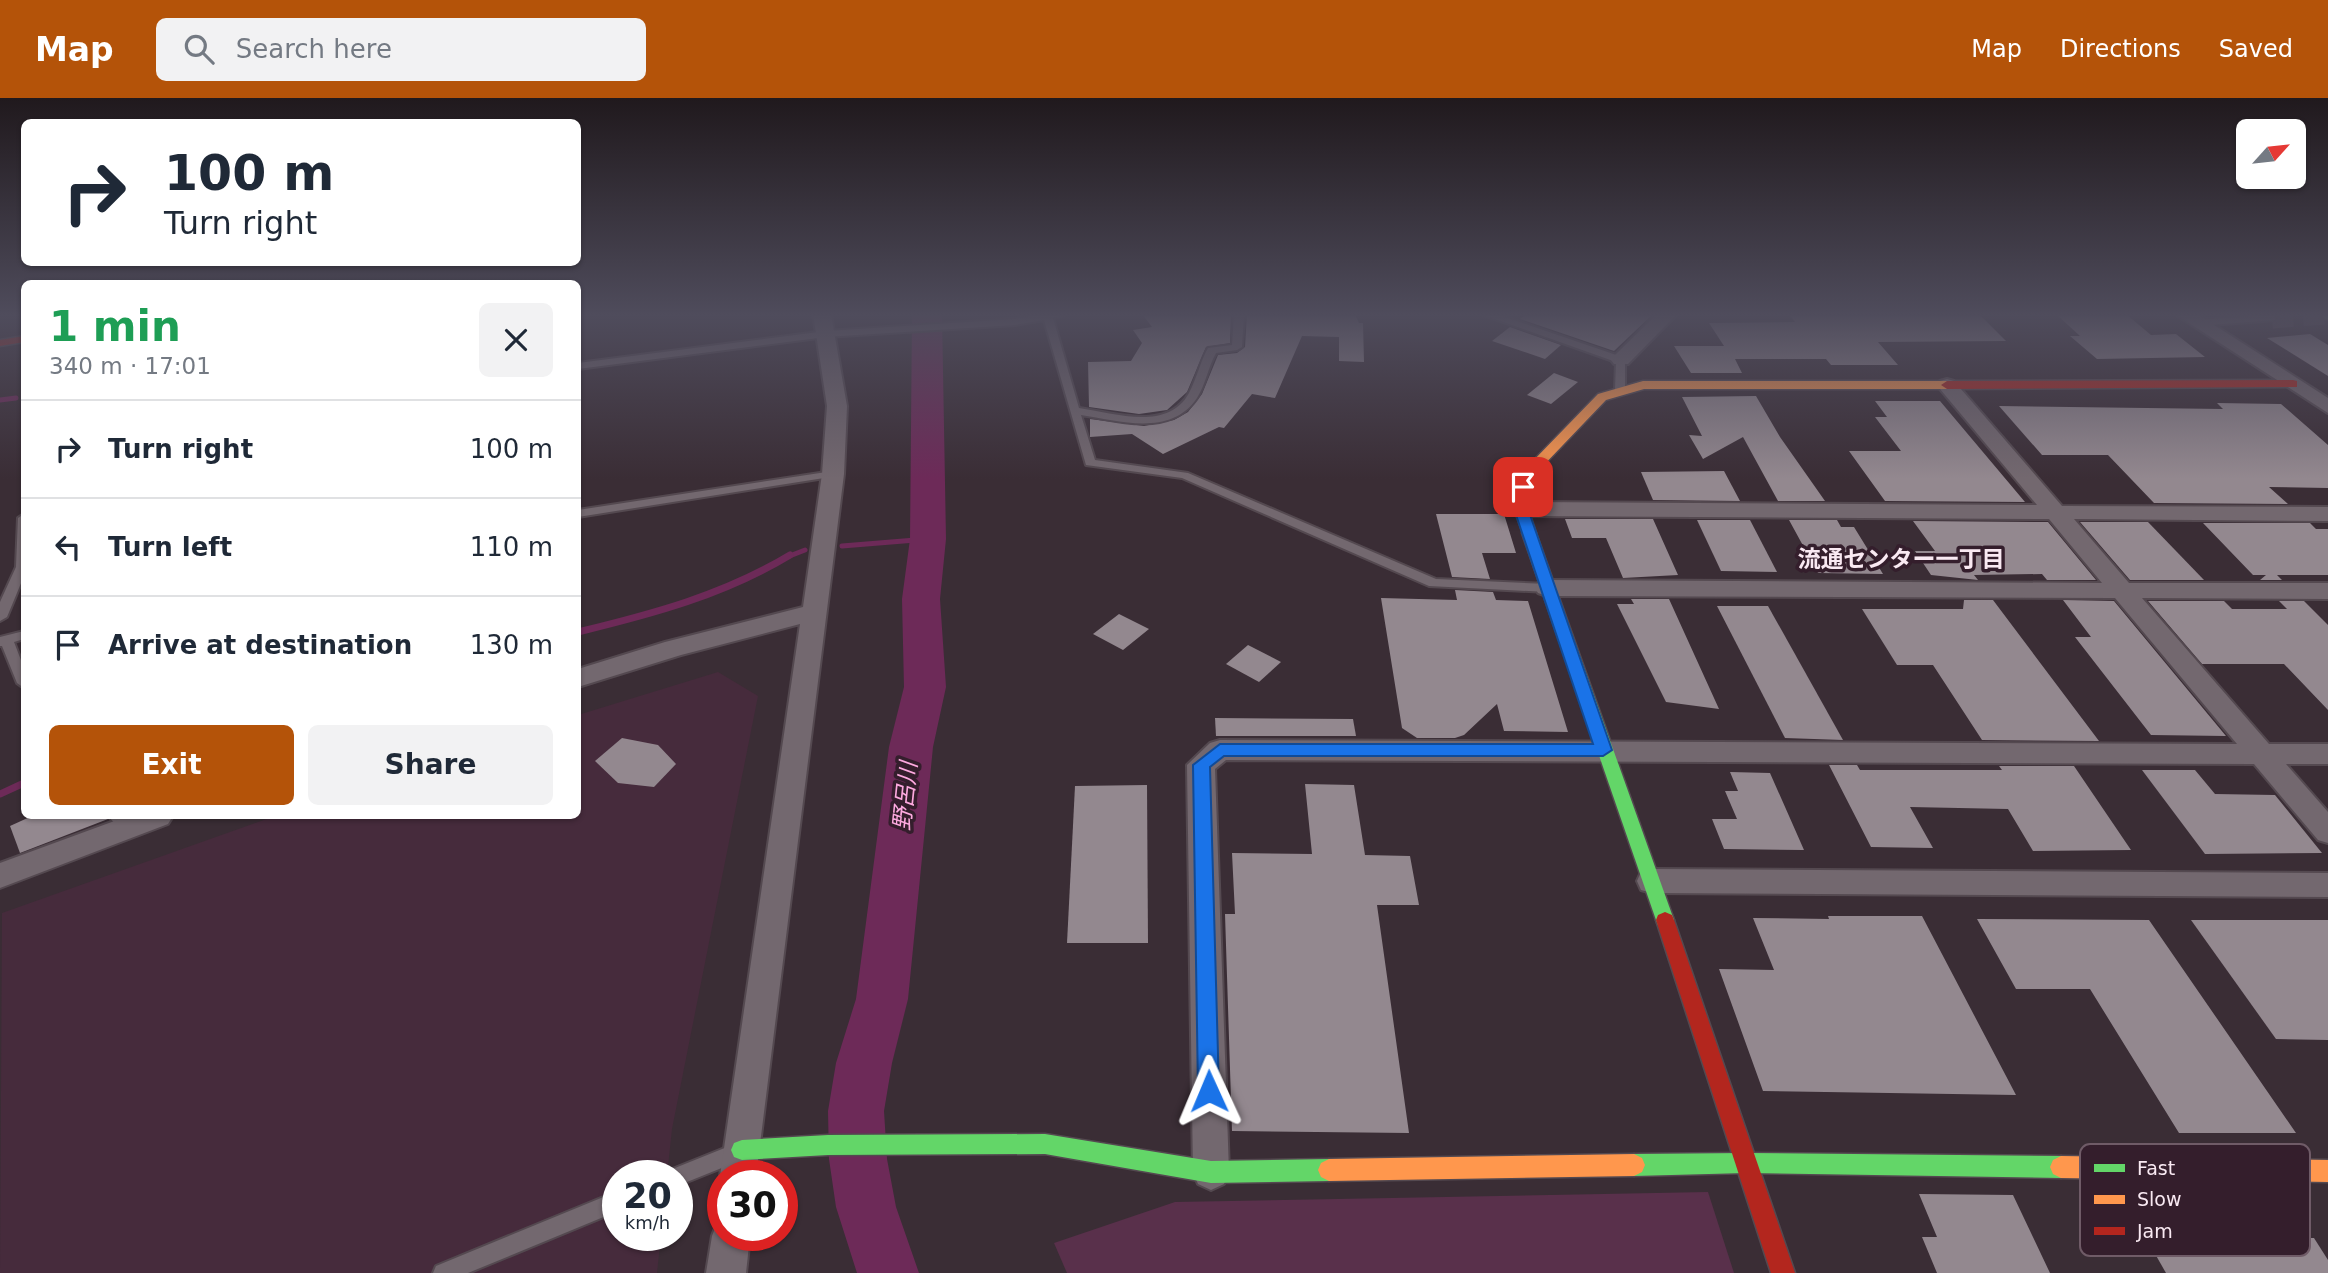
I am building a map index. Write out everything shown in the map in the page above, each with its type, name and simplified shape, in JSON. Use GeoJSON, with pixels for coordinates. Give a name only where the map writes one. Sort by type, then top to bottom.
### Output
{"type":"FeatureCollection","features":[{"type":"Feature","properties":{"kind":"main road"},"geometry":{"type":"LineString","coordinates":[[1783,1273],[1652,881],[1547,588],[1521,509],[1523,487],[1535,467],[1602,397],[1620,390],[1659,383],[2293,384]]}},
{"type":"Feature","properties":{"kind":"main road"},"geometry":{"type":"LineString","coordinates":[[754,1160],[828,1144],[1045,1144],[1211,1172],[1746,1163],[2080,1168]]}},
{"type":"Feature","properties":{"kind":"main road"},"geometry":{"type":"LineString","coordinates":[[2310,1171],[2328,1171]]}},
{"type":"Feature","properties":{"kind":"street"},"geometry":{"type":"LineString","coordinates":[[740,1160],[833,474],[837,406],[831,369]]}},
{"type":"Feature","properties":{"kind":"street"},"geometry":{"type":"LineString","coordinates":[[2269,369],[2328,407]]}},
{"type":"Feature","properties":{"kind":"street"},"geometry":{"type":"LineString","coordinates":[[1947,385],[2328,832]]}},
{"type":"Feature","properties":{"kind":"street"},"geometry":{"type":"LineString","coordinates":[[1521,509],[2328,514]]}},
{"type":"Feature","properties":{"kind":"street"},"geometry":{"type":"LineString","coordinates":[[1547,588],[2328,591]]}},
{"type":"Feature","properties":{"kind":"street"},"geometry":{"type":"LineString","coordinates":[[581,677],[674,648],[815,612]]}},
{"type":"Feature","properties":{"kind":"street"},"geometry":{"type":"LineString","coordinates":[[1211,1172],[1201,765],[1220,750],[2328,754]]}},
{"type":"Feature","properties":{"kind":"street"},"geometry":{"type":"LineString","coordinates":[[0,876],[121,821]]}},
{"type":"Feature","properties":{"kind":"street"},"geometry":{"type":"LineString","coordinates":[[1652,881],[2328,885]]}},
{"type":"Feature","properties":{"kind":"street"},"geometry":{"type":"LineString","coordinates":[[726,1273],[729,1251]]}},
{"type":"Feature","properties":{"kind":"lane"},"geometry":{"type":"LineString","coordinates":[[1067,369],[1090,463],[1184,475],[1434,583],[1547,588]]}},
{"type":"Feature","properties":{"kind":"lane"},"geometry":{"type":"LineString","coordinates":[[1077,411],[1159,421],[1177,416],[1193,398],[1205,369]]}},
{"type":"Feature","properties":{"kind":"lane"},"geometry":{"type":"LineString","coordinates":[[1620,390],[1621,369]]}},
{"type":"Feature","properties":{"kind":"lane"},"geometry":{"type":"LineString","coordinates":[[581,514],[833,474]]}},
{"type":"Feature","properties":{"kind":"lane"},"geometry":{"type":"LineString","coordinates":[[0,617],[18,590],[21,572]]}},
{"type":"Feature","properties":{"kind":"lane"},"geometry":{"type":"LineString","coordinates":[[21,636],[3,641],[21,677]]}},
{"type":"Feature","properties":{"kind":"lane"},"geometry":{"type":"LineString","coordinates":[[443,1273],[602,1208]]}},
{"type":"Feature","properties":{"kind":"shaded area"},"geometry":{"type":"Polygon","coordinates":[[[718,672],[758,696],[672,1129],[669,1160],[602,1160],[602,1251],[659,1251],[657,1273],[0,1273],[2,913],[267,819],[581,819],[581,714],[718,672]]]}},
{"type":"Feature","properties":{"kind":"shaded area"},"geometry":{"type":"Polygon","coordinates":[[[1708,1192],[1734,1273],[1067,1273],[1054,1243],[1175,1202],[1708,1192]]]}},
{"type":"Feature","properties":{"kind":"building"},"geometry":{"type":"Polygon","coordinates":[[[1088,369],[1197,369],[1187,392],[1167,410],[1139,414],[1089,407],[1088,369]]]}},
{"type":"Feature","properties":{"kind":"building"},"geometry":{"type":"Polygon","coordinates":[[[1212,369],[1288,369],[1275,398],[1252,394],[1224,428],[1219,427],[1163,454],[1132,434],[1090,437],[1090,419],[1144,426],[1174,420],[1188,412],[1202,394],[1212,369]]]}},
{"type":"Feature","properties":{"kind":"building"},"geometry":{"type":"Polygon","coordinates":[[[1688,369],[1740,369],[1742,373],[1691,373],[1688,369]]]}},
{"type":"Feature","properties":{"kind":"building"},"geometry":{"type":"Polygon","coordinates":[[[2316,369],[2328,369],[2328,376],[2316,369]]]}},
{"type":"Feature","properties":{"kind":"building"},"geometry":{"type":"Polygon","coordinates":[[[1554,373],[1578,382],[1551,404],[1527,395],[1554,373]]]}},
{"type":"Feature","properties":{"kind":"building"},"geometry":{"type":"Polygon","coordinates":[[[1756,396],[1780,437],[1825,501],[1778,501],[1743,437],[1703,459],[1689,435],[1702,436],[1682,397],[1756,396]]]}},
{"type":"Feature","properties":{"kind":"building"},"geometry":{"type":"Polygon","coordinates":[[[1875,401],[1940,401],[2025,502],[1885,501],[1849,451],[1901,451],[1875,417],[1887,417],[1875,401]]]}},
{"type":"Feature","properties":{"kind":"building"},"geometry":{"type":"Polygon","coordinates":[[[2217,403],[2281,404],[2328,445],[2328,488],[2269,487],[2288,504],[2154,503],[2108,455],[2042,455],[1999,406],[2223,409],[2217,403]]]}},
{"type":"Feature","properties":{"kind":"building"},"geometry":{"type":"Polygon","coordinates":[[[1724,471],[1740,501],[1653,500],[1641,472],[1724,471]]]}},
{"type":"Feature","properties":{"kind":"building"},"geometry":{"type":"Polygon","coordinates":[[[1436,514],[1504,514],[1516,553],[1482,553],[1490,579],[1452,577],[1436,514]]]}},
{"type":"Feature","properties":{"kind":"building"},"geometry":{"type":"Polygon","coordinates":[[[1565,519],[1653,519],[1678,575],[1623,578],[1606,538],[1572,538],[1565,519]]]}},
{"type":"Feature","properties":{"kind":"building"},"geometry":{"type":"Polygon","coordinates":[[[1697,520],[1750,520],[1777,572],[1721,571],[1697,520]]]}},
{"type":"Feature","properties":{"kind":"building"},"geometry":{"type":"Polygon","coordinates":[[[1789,520],[1837,520],[1841,527],[1854,527],[1883,574],[1818,573],[1789,520]]]}},
{"type":"Feature","properties":{"kind":"building"},"geometry":{"type":"Polygon","coordinates":[[[1913,521],[2048,522],[2096,580],[2047,580],[2042,574],[1974,575],[1978,580],[1931,575],[1915,551],[1935,551],[1913,521]]]}},
{"type":"Feature","properties":{"kind":"building"},"geometry":{"type":"Polygon","coordinates":[[[2080,522],[2148,522],[2204,580],[2130,580],[2080,522]]]}},
{"type":"Feature","properties":{"kind":"building"},"geometry":{"type":"Polygon","coordinates":[[[2203,523],[2310,523],[2316,529],[2328,529],[2328,575],[2277,575],[2282,580],[2260,580],[2266,575],[2253,575],[2203,523]]]}},
{"type":"Feature","properties":{"kind":"building"},"geometry":{"type":"Polygon","coordinates":[[[1455,590],[1493,592],[1496,600],[1528,601],[1568,732],[1504,731],[1497,704],[1464,735],[1455,738],[1417,738],[1402,728],[1381,598],[1457,600],[1455,590]]]}},
{"type":"Feature","properties":{"kind":"building"},"geometry":{"type":"Polygon","coordinates":[[[1631,599],[1669,599],[1719,709],[1666,702],[1617,604],[1634,604],[1631,599]]]}},
{"type":"Feature","properties":{"kind":"building"},"geometry":{"type":"Polygon","coordinates":[[[1964,600],[1993,600],[2099,741],[1982,740],[1933,665],[1897,665],[1862,609],[1963,609],[1964,600]]]}},
{"type":"Feature","properties":{"kind":"building"},"geometry":{"type":"Polygon","coordinates":[[[2063,600],[2114,601],[2226,736],[2151,735],[2075,637],[2091,637],[2063,600]]]}},
{"type":"Feature","properties":{"kind":"building"},"geometry":{"type":"Polygon","coordinates":[[[2148,601],[2224,601],[2232,609],[2287,609],[2279,601],[2304,601],[2328,625],[2328,710],[2284,664],[2202,664],[2148,601]]]}},
{"type":"Feature","properties":{"kind":"building"},"geometry":{"type":"Polygon","coordinates":[[[1717,606],[1768,606],[1843,740],[1785,738],[1717,606]]]}},
{"type":"Feature","properties":{"kind":"building"},"geometry":{"type":"Polygon","coordinates":[[[1119,614],[1149,629],[1123,650],[1093,634],[1119,614]]]}},
{"type":"Feature","properties":{"kind":"building"},"geometry":{"type":"Polygon","coordinates":[[[1248,645],[1281,662],[1259,682],[1226,664],[1248,645]]]}},
{"type":"Feature","properties":{"kind":"building"},"geometry":{"type":"Polygon","coordinates":[[[1215,718],[1353,719],[1356,736],[1216,736],[1215,718]]]}},
{"type":"Feature","properties":{"kind":"building"},"geometry":{"type":"Polygon","coordinates":[[[622,738],[658,745],[676,764],[654,787],[618,783],[595,761],[622,738]]]}},
{"type":"Feature","properties":{"kind":"building"},"geometry":{"type":"Polygon","coordinates":[[[1829,765],[1857,765],[1860,770],[2002,770],[1999,766],[2074,766],[2131,850],[2033,851],[2008,809],[1910,807],[1933,848],[1871,847],[1829,765]]]}},
{"type":"Feature","properties":{"kind":"building"},"geometry":{"type":"Polygon","coordinates":[[[2142,770],[2195,770],[2215,794],[2275,795],[2322,853],[2205,854],[2142,770]]]}},
{"type":"Feature","properties":{"kind":"building"},"geometry":{"type":"Polygon","coordinates":[[[1730,772],[1770,773],[1804,850],[1724,849],[1712,819],[1737,819],[1725,791],[1738,791],[1730,772]]]}},
{"type":"Feature","properties":{"kind":"building"},"geometry":{"type":"Polygon","coordinates":[[[1305,784],[1354,785],[1365,855],[1410,856],[1419,905],[1377,905],[1409,1133],[1232,1131],[1225,914],[1235,914],[1232,853],[1312,854],[1305,784]]]}},
{"type":"Feature","properties":{"kind":"building"},"geometry":{"type":"Polygon","coordinates":[[[1147,785],[1148,943],[1067,943],[1075,786],[1147,785]]]}},
{"type":"Feature","properties":{"kind":"building"},"geometry":{"type":"Polygon","coordinates":[[[25,819],[108,819],[20,853],[10,826],[25,819]]]}},
{"type":"Feature","properties":{"kind":"building"},"geometry":{"type":"Polygon","coordinates":[[[1828,916],[1922,916],[2016,1095],[1763,1091],[1719,969],[1774,970],[1753,918],[1829,919],[1828,916]]]}},
{"type":"Feature","properties":{"kind":"building"},"geometry":{"type":"Polygon","coordinates":[[[1977,919],[2149,920],[2296,1133],[2179,1133],[2090,989],[2016,989],[1977,919]]]}},
{"type":"Feature","properties":{"kind":"building"},"geometry":{"type":"Polygon","coordinates":[[[2191,920],[2328,920],[2328,1040],[2276,1039],[2191,920]]]}},
{"type":"Feature","properties":{"kind":"building"},"geometry":{"type":"Polygon","coordinates":[[[1919,1194],[2013,1195],[2050,1273],[1937,1273],[1922,1237],[1937,1237],[1919,1194]]]}},
{"type":"Feature","properties":{"kind":"building"},"geometry":{"type":"Polygon","coordinates":[[[2310,1238],[2314,1238],[2328,1260],[2328,1273],[2166,1273],[2156,1256],[2310,1256],[2310,1238]]]}},
{"type":"Feature","properties":{"kind":"waterway","name":"野呂川"},"geometry":{"type":"LineString","coordinates":[[888,1273],[866,1207],[858,1159],[856,1111],[864,1063],[882,999],[911,747],[925,687],[921,599],[928,539],[929,407],[925,369]]}},
{"type":"Feature","properties":{"kind":"waterway"},"geometry":{"type":"LineString","coordinates":[[0,400],[16,398]]}},
{"type":"Feature","properties":{"kind":"waterway"},"geometry":{"type":"LineString","coordinates":[[842,546],[928,539]]}},
{"type":"Feature","properties":{"kind":"waterway"},"geometry":{"type":"LineString","coordinates":[[787,557],[805,550]]}},
{"type":"Feature","properties":{"kind":"waterway"},"geometry":{"type":"LineString","coordinates":[[581,631],[687,602],[739,581],[790,555]]}},
{"type":"Feature","properties":{"kind":"waterway"},"geometry":{"type":"LineString","coordinates":[[0,794],[21,784]]}},
{"type":"Feature","properties":{"kind":"traffic: fast"},"geometry":{"type":"LineString","coordinates":[[1529,533],[1665,920]]}},
{"type":"Feature","properties":{"kind":"traffic: fast"},"geometry":{"type":"LineString","coordinates":[[742,1150],[828,1145],[1045,1144],[1211,1172],[1329,1170]]}},
{"type":"Feature","properties":{"kind":"traffic: fast"},"geometry":{"type":"LineString","coordinates":[[1634,1165],[1746,1163],[2061,1167]]}},
{"type":"Feature","properties":{"kind":"traffic: slow"},"geometry":{"type":"LineString","coordinates":[[1529,533],[1521,509],[1523,487],[1535,467],[1602,397],[1643,385],[1947,385]]}},
{"type":"Feature","properties":{"kind":"traffic: slow"},"geometry":{"type":"LineString","coordinates":[[1329,1170],[1634,1165]]}},
{"type":"Feature","properties":{"kind":"traffic: slow"},"geometry":{"type":"LineString","coordinates":[[2061,1167],[2080,1167]]}},
{"type":"Feature","properties":{"kind":"traffic: slow"},"geometry":{"type":"LineString","coordinates":[[2310,1171],[2328,1171]]}},
{"type":"Feature","properties":{"kind":"traffic: jam"},"geometry":{"type":"LineString","coordinates":[[1947,385],[2293,384]]}},
{"type":"Feature","properties":{"kind":"traffic: jam"},"geometry":{"type":"LineString","coordinates":[[1665,920],[1783,1273]]}},
{"type":"Feature","properties":{"kind":"district","name":"流通センター一丁目"},"geometry":{"type":"Point","coordinates":[1901,559]}},
{"type":"Feature","properties":{"kind":"route"},"geometry":{"type":"LineString","coordinates":[[1209,1091],[1201,765],[1220,750],[1603,750],[1521,509],[1523,487]]}}]}
